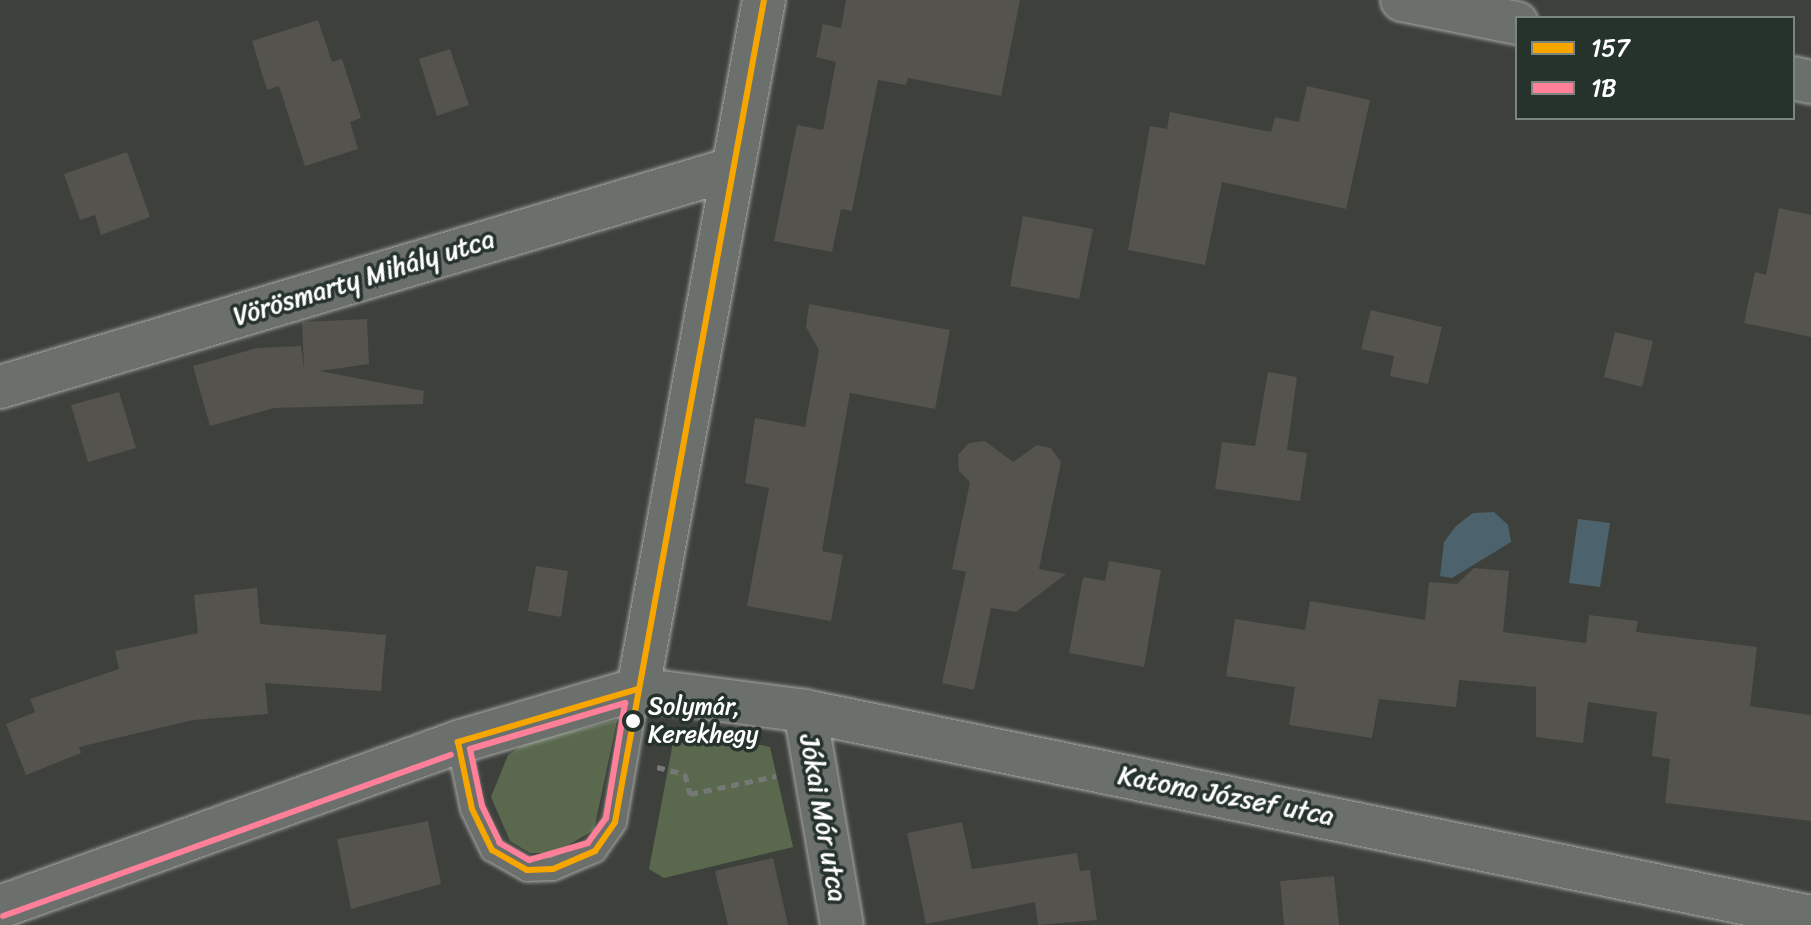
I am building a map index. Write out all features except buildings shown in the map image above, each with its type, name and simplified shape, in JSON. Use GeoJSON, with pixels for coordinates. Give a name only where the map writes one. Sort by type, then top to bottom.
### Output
{"type":"FeatureCollection","features":[{"type":"Feature","properties":{"kind":"street"},"geometry":{"type":"LineString","coordinates":[[15,910],[458,742],[638,689],[728,170],[764,0]]}},
{"type":"Feature","properties":{"kind":"street"},"geometry":{"type":"LineString","coordinates":[[1402,0],[1515,23]]}},
{"type":"Feature","properties":{"kind":"street","name":"Vörösmarty Mihály utca"},"geometry":{"type":"LineString","coordinates":[[0,387],[728,170]]}},
{"type":"Feature","properties":{"kind":"street","name":"Katona József utca"},"geometry":{"type":"LineString","coordinates":[[638,689],[805,711],[1811,917]]}},
{"type":"Feature","properties":{"kind":"street","name":"Jókai Mór utca"},"geometry":{"type":"LineString","coordinates":[[805,711],[842,925]]}},
{"type":"Feature","properties":{"kind":"lane"},"geometry":{"type":"LineString","coordinates":[[458,742],[472,809],[492,850],[527,870],[553,869],[595,851],[615,822],[638,689]]}},
{"type":"Feature","properties":{"kind":"path"},"geometry":{"type":"LineString","coordinates":[[624,759],[685,774],[690,794],[816,767]]}},
{"type":"Feature","properties":{"kind":"green space"},"geometry":{"type":"Polygon","coordinates":[[[617,720],[594,830],[555,853],[530,853],[510,841],[491,797],[508,755],[526,743],[617,720]]]}},
{"type":"Feature","properties":{"kind":"green space"},"geometry":{"type":"Polygon","coordinates":[[[676,727],[770,747],[793,847],[664,878],[649,869],[676,727]]]}},
{"type":"Feature","properties":{"kind":"water"},"geometry":{"type":"Polygon","coordinates":[[[1494,512],[1508,525],[1511,542],[1452,578],[1440,576],[1444,542],[1456,526],[1473,513],[1494,512]]]}},
{"type":"Feature","properties":{"kind":"water"},"geometry":{"type":"Polygon","coordinates":[[[1578,519],[1610,523],[1600,587],[1569,583],[1578,519]]]}},
{"type":"Feature","properties":{"kind":"transit line","name":"157"},"geometry":{"type":"LineString","coordinates":[[638,689],[458,742],[472,809],[492,850],[527,870],[553,869],[595,851],[615,822],[764,0]]}},
{"type":"Feature","properties":{"kind":"transit line","name":"1B"},"geometry":{"type":"LineString","coordinates":[[625,703],[606,818],[588,843],[529,860],[500,843],[482,806],[470,749],[625,703]]}},
{"type":"Feature","properties":{"kind":"transit line","name":"1B"},"geometry":{"type":"LineString","coordinates":[[3,916],[451,755]]}},
{"type":"Feature","properties":{"kind":"place","name":"Solymár, Kerekhegy"},"geometry":{"type":"Point","coordinates":[633,721]}}]}
